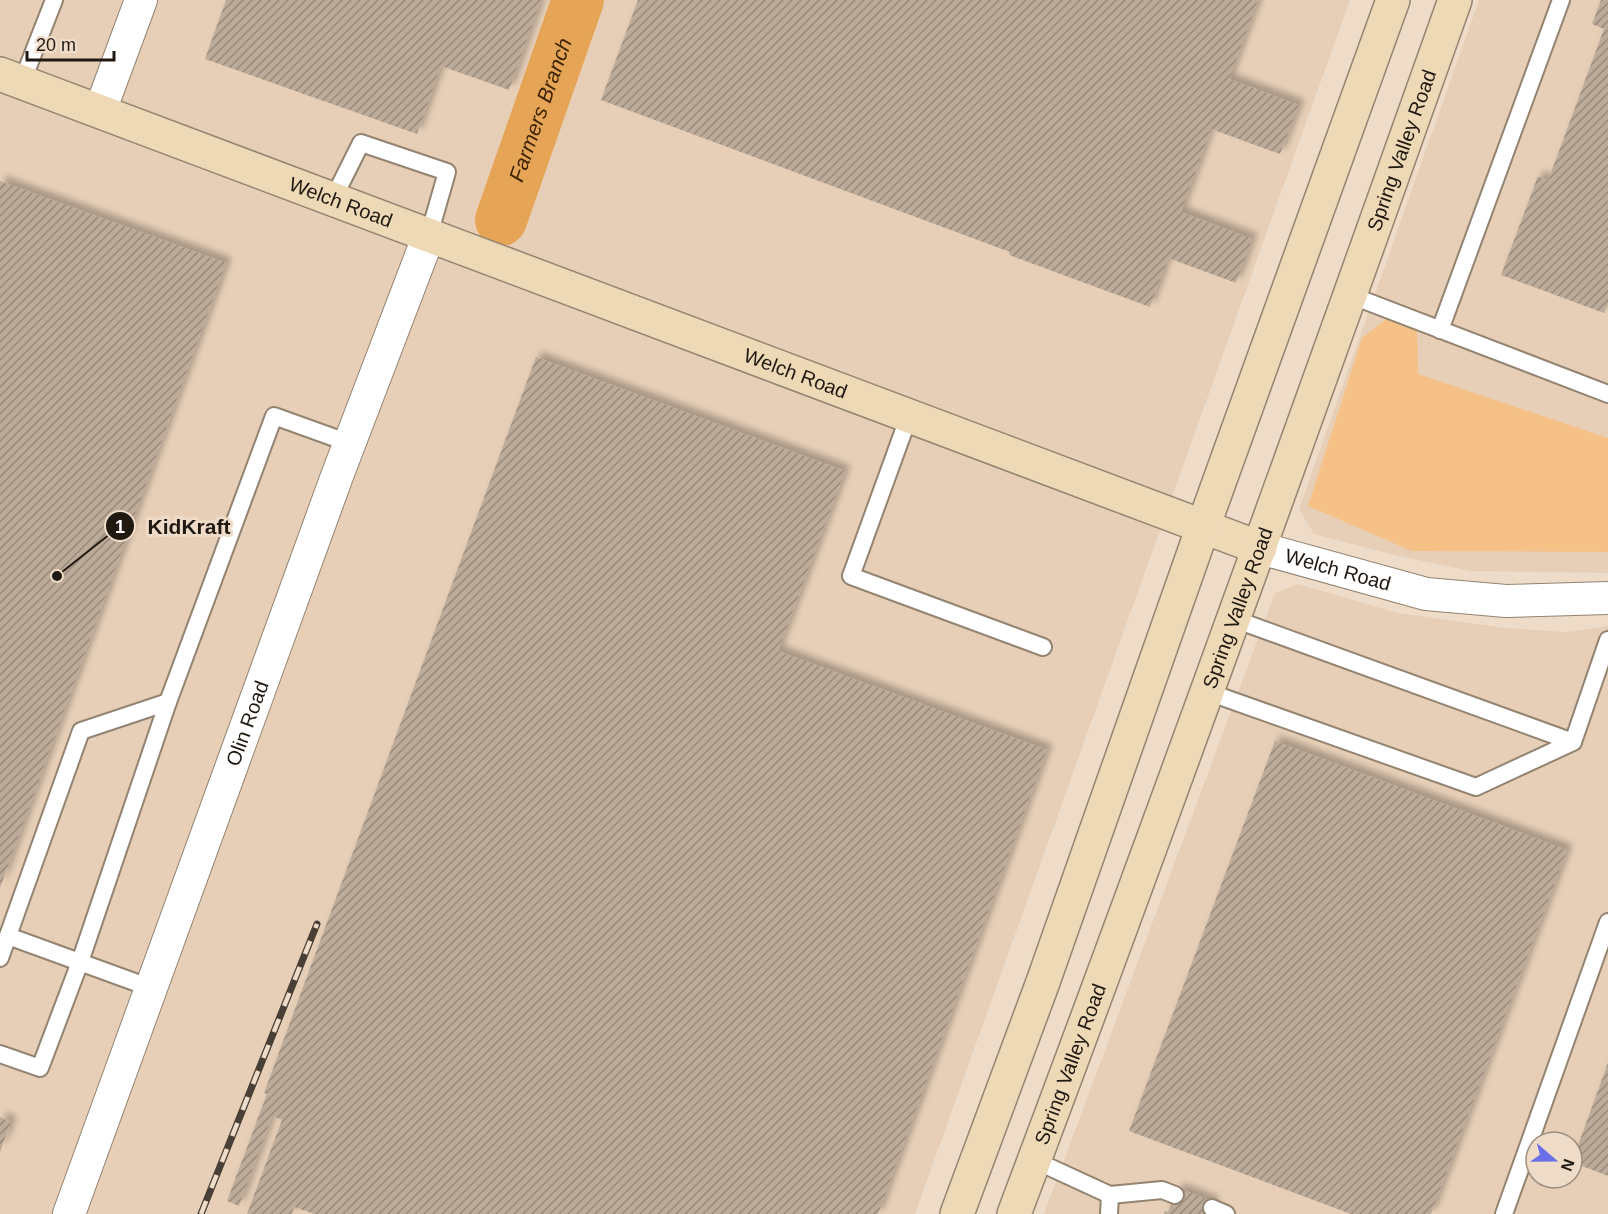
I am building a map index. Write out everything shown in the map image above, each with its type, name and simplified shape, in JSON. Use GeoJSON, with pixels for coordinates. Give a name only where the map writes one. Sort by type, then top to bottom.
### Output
{"type":"FeatureCollection","features":[{"type":"Feature","properties":{"kind":"main road"},"geometry":{"type":"LineString","coordinates":[[957,1214],[1043,982],[1203,527],[1393,0]]}},
{"type":"Feature","properties":{"kind":"main road","name":"Spring Valley Road"},"geometry":{"type":"LineString","coordinates":[[1014,1214],[1208,692],[1455,0]]}},
{"type":"Feature","properties":{"kind":"main road","name":"Welch Road"},"geometry":{"type":"LineString","coordinates":[[11,78],[1260,548]]}},
{"type":"Feature","properties":{"kind":"street"},"geometry":{"type":"LineString","coordinates":[[100,111],[141,0]]}},
{"type":"Feature","properties":{"kind":"street","name":"Olin Road"},"geometry":{"type":"LineString","coordinates":[[69,1214],[349,443],[429,235]]}},
{"type":"Feature","properties":{"kind":"street","name":"Welch Road"},"geometry":{"type":"LineString","coordinates":[[1260,548],[1426,594],[1506,602],[1608,598]]}},
{"type":"Feature","properties":{"kind":"lane"},"geometry":{"type":"LineString","coordinates":[[11,78],[54,0]]}},
{"type":"Feature","properties":{"kind":"lane"},"geometry":{"type":"LineString","coordinates":[[1440,330],[1561,0]]}},
{"type":"Feature","properties":{"kind":"lane"},"geometry":{"type":"LineString","coordinates":[[333,199],[361,143],[447,172],[429,235]]}},
{"type":"Feature","properties":{"kind":"lane"},"geometry":{"type":"LineString","coordinates":[[1350,296],[1608,394]]}},
{"type":"Feature","properties":{"kind":"lane"},"geometry":{"type":"LineString","coordinates":[[0,1054],[40,1068],[80,962],[168,702],[274,416],[349,443]]}},
{"type":"Feature","properties":{"kind":"lane"},"geometry":{"type":"LineString","coordinates":[[909,416],[851,576],[1044,646]]}},
{"type":"Feature","properties":{"kind":"lane"},"geometry":{"type":"LineString","coordinates":[[1234,619],[1573,742]]}},
{"type":"Feature","properties":{"kind":"lane"},"geometry":{"type":"LineString","coordinates":[[1208,692],[1476,788],[1573,742],[1608,640]]}},
{"type":"Feature","properties":{"kind":"lane"},"geometry":{"type":"LineString","coordinates":[[0,958],[81,731],[168,702]]}},
{"type":"Feature","properties":{"kind":"lane"},"geometry":{"type":"LineString","coordinates":[[1504,1214],[1608,922]]}},
{"type":"Feature","properties":{"kind":"lane"},"geometry":{"type":"LineString","coordinates":[[8,936],[151,988]]}},
{"type":"Feature","properties":{"kind":"lane"},"geometry":{"type":"LineString","coordinates":[[1034,1160],[1110,1195],[1162,1190],[1175,1195]]}},
{"type":"Feature","properties":{"kind":"lane"},"geometry":{"type":"LineString","coordinates":[[1109,1214],[1110,1195]]}},
{"type":"Feature","properties":{"kind":"shaded area"},"geometry":{"type":"Polygon","coordinates":[[[0,0],[1350,0],[915,1214],[0,1214],[0,0]]]}},
{"type":"Feature","properties":{"kind":"shaded area"},"geometry":{"type":"Polygon","coordinates":[[[1479,0],[1608,0],[1608,573],[1471,571],[1394,555],[1314,534],[1299,509],[1479,0]]]}},
{"type":"Feature","properties":{"kind":"shaded area"},"geometry":{"type":"Polygon","coordinates":[[[1389,317],[1417,321],[1418,374],[1608,438],[1608,552],[1412,551],[1308,506],[1362,338],[1389,317]]]}},
{"type":"Feature","properties":{"kind":"shaded area"},"geometry":{"type":"Polygon","coordinates":[[[1298,584],[1398,613],[1505,628],[1567,632],[1608,626],[1608,1214],[1044,1214],[1275,593],[1298,584]]]}},
{"type":"Feature","properties":{"kind":"building"},"geometry":{"type":"Polygon","coordinates":[[[226,0],[541,0],[509,90],[441,66],[417,134],[205,59],[226,0]]]}},
{"type":"Feature","properties":{"kind":"building"},"geometry":{"type":"Polygon","coordinates":[[[638,0],[1258,0],[1229,79],[1299,105],[1280,154],[1211,129],[1181,212],[1252,239],[1236,283],[1168,258],[1150,307],[1009,255],[1010,252],[601,100],[638,0]]]}},
{"type":"Feature","properties":{"kind":"building"},"geometry":{"type":"Polygon","coordinates":[[[1601,0],[1608,0],[1608,304],[1604,313],[1501,275],[1538,176],[1548,181],[1604,29],[1592,24],[1601,0]]]}},
{"type":"Feature","properties":{"kind":"building"},"geometry":{"type":"Polygon","coordinates":[[[0,181],[226,263],[0,888],[0,181]]]}},
{"type":"Feature","properties":{"kind":"building"},"geometry":{"type":"Polygon","coordinates":[[[536,357],[845,471],[778,651],[1047,750],[878,1214],[314,1214],[294,1207],[292,1214],[247,1214],[282,1120],[272,1116],[239,1206],[227,1201],[267,1094],[264,1093],[536,357]]]}},
{"type":"Feature","properties":{"kind":"building"},"geometry":{"type":"Polygon","coordinates":[[[1275,741],[1567,850],[1431,1214],[1351,1214],[1129,1131],[1275,741]]]}},
{"type":"Feature","properties":{"kind":"building"},"geometry":{"type":"Polygon","coordinates":[[[1608,1063],[1608,1176],[1584,1167],[1584,1130],[1608,1063]]]}},
{"type":"Feature","properties":{"kind":"building"},"geometry":{"type":"Polygon","coordinates":[[[0,1117],[11,1122],[0,1152],[0,1117]]]}},
{"type":"Feature","properties":{"kind":"building"},"geometry":{"type":"Polygon","coordinates":[[[1178,1188],[1214,1202],[1209,1214],[1164,1214],[1165,1211],[1168,1212],[1178,1188]]]}},
{"type":"Feature","properties":{"kind":"waterway","name":"Farmers Branch"},"geometry":{"type":"LineString","coordinates":[[501,220],[578,0]]}},
{"type":"Feature","properties":{"kind":"railway"},"geometry":{"type":"LineString","coordinates":[[201,1214],[317,924]]}},
{"type":"Feature","properties":{"kind":"place","name":"KidKraft"},"geometry":{"type":"Point","coordinates":[57,576]}}]}
